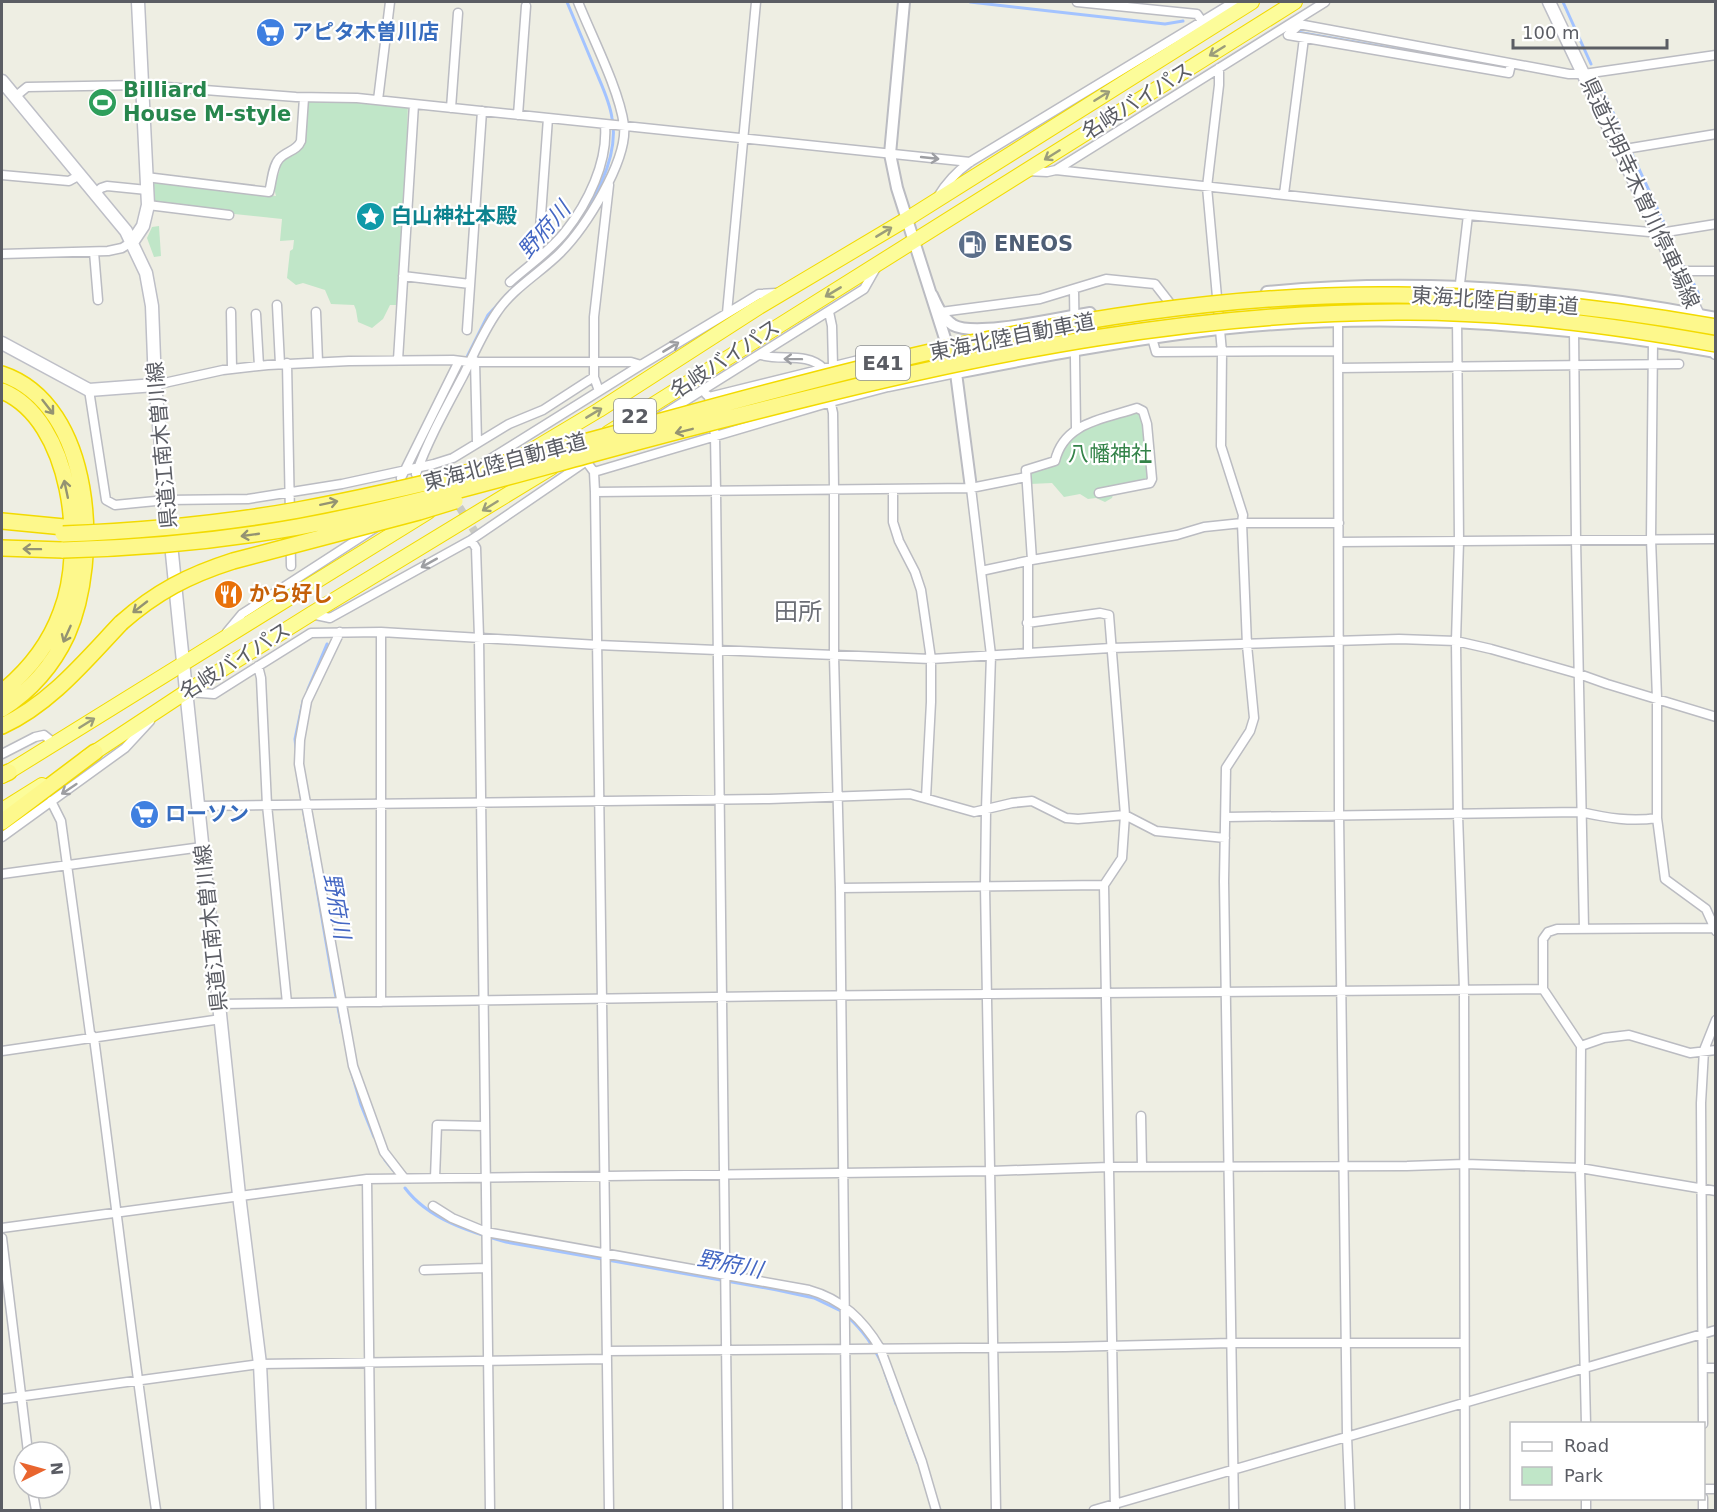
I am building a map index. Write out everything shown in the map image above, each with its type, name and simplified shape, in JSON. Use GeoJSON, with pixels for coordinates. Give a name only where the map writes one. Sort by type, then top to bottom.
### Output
{"type":"FeatureCollection","features":[{"type":"Feature","properties":{"kind":"highway","name":"名岐バイパス"},"geometry":{"type":"LineString","coordinates":[[4,775],[448,500],[599,411],[781,293],[907,219],[1252,2]]}},
{"type":"Feature","properties":{"kind":"highway","name":"名岐バイパス"},"geometry":{"type":"LineString","coordinates":[[2,810],[186,692],[464,522],[786,319],[878,265],[1295,2]]}},
{"type":"Feature","properties":{"kind":"highway","name":"東海北陸自動車道"},"geometry":{"type":"LineString","coordinates":[[2,531],[158,528],[298,510],[411,486],[904,358],[1002,336],[1153,312],[1310,297],[1417,296],[1571,304],[1716,327]]}},
{"type":"Feature","properties":{"kind":"highway","name":"東海北陸自動車道"},"geometry":{"type":"LineString","coordinates":[[2,548],[116,549],[207,541],[300,526],[424,499],[816,397],[997,355],[1155,328],[1316,314],[1400,312],[1568,321],[1651,332],[1716,344]]}},
{"type":"Feature","properties":{"kind":"highway"},"geometry":{"type":"LineString","coordinates":[[2,374],[29,387],[44,401],[67,439],[81,488],[86,538],[82,587],[67,635],[56,656],[43,673],[27,690],[2,709]]}},
{"type":"Feature","properties":{"kind":"highway"},"geometry":{"type":"LineString","coordinates":[[2,390],[27,406],[39,419],[49,437],[65,483],[72,538],[68,587],[63,610],[54,630],[29,667],[2,692]]}},
{"type":"Feature","properties":{"kind":"highway"},"geometry":{"type":"LineString","coordinates":[[2,726],[48,697],[121,623],[159,593],[180,581],[233,561],[419,512],[632,444]]}},
{"type":"Feature","properties":{"kind":"highway"},"geometry":{"type":"LineString","coordinates":[[2,521],[63,530]]}},
{"type":"Feature","properties":{"kind":"highway"},"geometry":{"type":"LineString","coordinates":[[2,822],[95,752]]}},
{"type":"Feature","properties":{"kind":"main road"},"geometry":{"type":"LineString","coordinates":[[133,242],[143,226],[148,205],[138,2]]}},
{"type":"Feature","properties":{"kind":"main road","name":"県道光明寺木曽川停車場線"},"geometry":{"type":"LineString","coordinates":[[1549,2],[1715,352]]}},
{"type":"Feature","properties":{"kind":"main road","name":"県道江南木曽川線"},"geometry":{"type":"LineString","coordinates":[[3,86],[16,96],[96,193],[133,242],[147,273],[152,306],[154,385],[239,1195],[260,1364],[267,1510]]}},
{"type":"Feature","properties":{"kind":"main road"},"geometry":{"type":"LineString","coordinates":[[2,343],[89,390],[154,385]]}},
{"type":"Feature","properties":{"kind":"street"},"geometry":{"type":"LineString","coordinates":[[378,100],[390,2]]}},
{"type":"Feature","properties":{"kind":"street"},"geometry":{"type":"LineString","coordinates":[[510,282],[564,232],[592,186],[606,139],[614,126],[612,86],[578,2]]}},
{"type":"Feature","properties":{"kind":"street"},"geometry":{"type":"LineString","coordinates":[[727,314],[756,2]]}},
{"type":"Feature","properties":{"kind":"street"},"geometry":{"type":"LineString","coordinates":[[904,2],[890,154],[897,188],[956,373],[991,655],[985,886],[996,1510]]}},
{"type":"Feature","properties":{"kind":"street"},"geometry":{"type":"LineString","coordinates":[[1077,2],[1197,14],[1202,21]]}},
{"type":"Feature","properties":{"kind":"street"},"geometry":{"type":"LineString","coordinates":[[935,201],[944,185],[970,162],[1233,2]]}},
{"type":"Feature","properties":{"kind":"street"},"geometry":{"type":"LineString","coordinates":[[1056,170],[1219,68],[1296,23],[1325,2]]}},
{"type":"Feature","properties":{"kind":"street"},"geometry":{"type":"LineString","coordinates":[[518,116],[526,6]]}},
{"type":"Feature","properties":{"kind":"street"},"geometry":{"type":"LineString","coordinates":[[451,108],[458,13]]}},
{"type":"Feature","properties":{"kind":"street"},"geometry":{"type":"LineString","coordinates":[[1296,23],[1288,35],[1509,73],[1511,64]]}},
{"type":"Feature","properties":{"kind":"street"},"geometry":{"type":"LineString","coordinates":[[1296,23],[1569,74],[1584,74],[1716,55]]}},
{"type":"Feature","properties":{"kind":"street"},"geometry":{"type":"LineString","coordinates":[[1284,194],[1304,38]]}},
{"type":"Feature","properties":{"kind":"street"},"geometry":{"type":"LineString","coordinates":[[1219,68],[1207,188],[1221,329],[1221,446],[1243,515],[1247,645],[1254,718],[1250,731],[1226,768],[1225,992],[1234,1510]]}},
{"type":"Feature","properties":{"kind":"street"},"geometry":{"type":"LineString","coordinates":[[16,96],[27,87],[141,85],[304,98],[378,100],[970,162]]}},
{"type":"Feature","properties":{"kind":"street"},"geometry":{"type":"LineString","coordinates":[[96,193],[107,186],[147,184],[269,192],[276,164],[280,158],[298,147],[301,141],[304,98]]}},
{"type":"Feature","properties":{"kind":"street"},"geometry":{"type":"LineString","coordinates":[[398,360],[414,104]]}},
{"type":"Feature","properties":{"kind":"street"},"geometry":{"type":"LineString","coordinates":[[467,330],[482,111]]}},
{"type":"Feature","properties":{"kind":"street"},"geometry":{"type":"LineString","coordinates":[[538,257],[548,118]]}},
{"type":"Feature","properties":{"kind":"street"},"geometry":{"type":"LineString","coordinates":[[401,478],[466,361],[499,309],[573,239],[589,217],[616,167],[624,137],[614,126]]}},
{"type":"Feature","properties":{"kind":"street"},"geometry":{"type":"LineString","coordinates":[[1619,150],[1716,134]]}},
{"type":"Feature","properties":{"kind":"street"},"geometry":{"type":"LineString","coordinates":[[1026,171],[1056,170],[1207,188],[1660,233],[1716,224]]}},
{"type":"Feature","properties":{"kind":"street"},"geometry":{"type":"LineString","coordinates":[[2,175],[69,181],[80,175]]}},
{"type":"Feature","properties":{"kind":"street"},"geometry":{"type":"LineString","coordinates":[[599,391],[594,377],[594,317],[609,181]]}},
{"type":"Feature","properties":{"kind":"street"},"geometry":{"type":"LineString","coordinates":[[148,205],[229,215]]}},
{"type":"Feature","properties":{"kind":"street"},"geometry":{"type":"LineString","coordinates":[[1466,1510],[1464,989],[1458,815],[1456,641],[1459,541],[1456,322],[1468,215]]}},
{"type":"Feature","properties":{"kind":"street"},"geometry":{"type":"LineString","coordinates":[[2,254],[108,251],[122,248],[133,242]]}},
{"type":"Feature","properties":{"kind":"street"},"geometry":{"type":"LineString","coordinates":[[94,252],[98,300]]}},
{"type":"Feature","properties":{"kind":"street"},"geometry":{"type":"LineString","coordinates":[[311,614],[330,618],[474,536],[586,461],[706,394],[761,355],[864,289],[878,265]]}},
{"type":"Feature","properties":{"kind":"street"},"geometry":{"type":"LineString","coordinates":[[1677,271],[1716,271]]}},
{"type":"Feature","properties":{"kind":"street"},"geometry":{"type":"LineString","coordinates":[[403,276],[470,284]]}},
{"type":"Feature","properties":{"kind":"street"},"geometry":{"type":"LineString","coordinates":[[940,312],[1040,299],[1106,279],[1155,284],[1169,302]]}},
{"type":"Feature","properties":{"kind":"street"},"geometry":{"type":"LineString","coordinates":[[932,295],[940,312],[954,326],[979,330],[1218,296],[1338,287],[1459,288],[1576,297],[1716,318]]}},
{"type":"Feature","properties":{"kind":"street"},"geometry":{"type":"LineString","coordinates":[[1074,289],[1076,428]]}},
{"type":"Feature","properties":{"kind":"street"},"geometry":{"type":"LineString","coordinates":[[219,642],[242,614],[360,538],[511,448],[641,364],[759,294],[781,293]]}},
{"type":"Feature","properties":{"kind":"street"},"geometry":{"type":"LineString","coordinates":[[277,305],[283,364],[291,566]]}},
{"type":"Feature","properties":{"kind":"street"},"geometry":{"type":"LineString","coordinates":[[231,312],[232,369]]}},
{"type":"Feature","properties":{"kind":"street"},"geometry":{"type":"LineString","coordinates":[[316,312],[318,362]]}},
{"type":"Feature","properties":{"kind":"street"},"geometry":{"type":"LineString","coordinates":[[829,312],[832,326],[833,366]]}},
{"type":"Feature","properties":{"kind":"street"},"geometry":{"type":"LineString","coordinates":[[256,314],[259,366]]}},
{"type":"Feature","properties":{"kind":"street"},"geometry":{"type":"LineString","coordinates":[[1338,322],[1339,814],[1347,1436],[1350,1510]]}},
{"type":"Feature","properties":{"kind":"street"},"geometry":{"type":"LineString","coordinates":[[594,472],[715,435],[888,387],[1075,351],[1221,329],[1338,322],[1456,322],[1575,330],[1715,352]]}},
{"type":"Feature","properties":{"kind":"street"},"geometry":{"type":"LineString","coordinates":[[1575,330],[1576,540],[1584,928]]}},
{"type":"Feature","properties":{"kind":"street"},"geometry":{"type":"LineString","coordinates":[[1152,338],[1156,352],[1338,351]]}},
{"type":"Feature","properties":{"kind":"street"},"geometry":{"type":"LineString","coordinates":[[1586,1422],[1580,1168],[1581,1046],[1543,989],[1543,939],[1548,932],[1557,929],[1715,929],[1706,909],[1665,879],[1657,818],[1657,698],[1651,539],[1653,341]]}},
{"type":"Feature","properties":{"kind":"street"},"geometry":{"type":"LineString","coordinates":[[706,394],[883,354],[947,345]]}},
{"type":"Feature","properties":{"kind":"street"},"geometry":{"type":"LineString","coordinates":[[761,355],[771,358],[810,359],[823,368],[831,402],[840,888],[847,1510]]}},
{"type":"Feature","properties":{"kind":"street"},"geometry":{"type":"LineString","coordinates":[[154,385],[232,369],[318,362],[398,360],[631,362],[641,364]]}},
{"type":"Feature","properties":{"kind":"street"},"geometry":{"type":"LineString","coordinates":[[466,361],[477,443]]}},
{"type":"Feature","properties":{"kind":"street"},"geometry":{"type":"LineString","coordinates":[[417,470],[466,361]]}},
{"type":"Feature","properties":{"kind":"street"},"geometry":{"type":"LineString","coordinates":[[1338,368],[1679,364]]}},
{"type":"Feature","properties":{"kind":"street"},"geometry":{"type":"LineString","coordinates":[[89,390],[106,500],[115,505],[166,500],[248,499],[342,484],[406,469],[417,470],[453,458],[509,424],[543,410],[594,377]]}},
{"type":"Feature","properties":{"kind":"street"},"geometry":{"type":"LineString","coordinates":[[706,394],[715,435],[728,1510]]}},
{"type":"Feature","properties":{"kind":"street"},"geometry":{"type":"LineString","coordinates":[[1028,653],[1030,560],[1026,470],[1055,461],[1058,449],[1076,428],[1137,408],[1143,411],[1147,424],[1152,479],[1150,483],[1100,493]]}},
{"type":"Feature","properties":{"kind":"street"},"geometry":{"type":"LineString","coordinates":[[586,461],[594,472],[595,492],[609,1510]]}},
{"type":"Feature","properties":{"kind":"street"},"geometry":{"type":"LineString","coordinates":[[434,464],[439,474]]}},
{"type":"Feature","properties":{"kind":"street"},"geometry":{"type":"LineString","coordinates":[[595,492],[971,488],[1026,477]]}},
{"type":"Feature","properties":{"kind":"street"},"geometry":{"type":"LineString","coordinates":[[893,490],[892,522],[921,590],[931,659],[926,798]]}},
{"type":"Feature","properties":{"kind":"street"},"geometry":{"type":"LineString","coordinates":[[981,571],[1030,560],[1177,535],[1204,527],[1242,523],[1339,523]]}},
{"type":"Feature","properties":{"kind":"street"},"geometry":{"type":"LineString","coordinates":[[474,536],[479,637],[490,1510]]}},
{"type":"Feature","properties":{"kind":"street"},"geometry":{"type":"LineString","coordinates":[[1340,542],[1716,539]]}},
{"type":"Feature","properties":{"kind":"street"},"geometry":{"type":"LineString","coordinates":[[1027,623],[1100,613],[1109,615],[1125,815],[1122,858],[1104,885],[1115,1508]]}},
{"type":"Feature","properties":{"kind":"street"},"geometry":{"type":"LineString","coordinates":[[340,632],[307,701],[302,719],[299,764],[303,804],[353,1066],[384,1152],[404,1178]]}},
{"type":"Feature","properties":{"kind":"street"},"geometry":{"type":"LineString","coordinates":[[381,632],[381,1002]]}},
{"type":"Feature","properties":{"kind":"street"},"geometry":{"type":"LineString","coordinates":[[186,692],[214,694],[311,633],[381,632],[598,645],[931,659],[1111,648],[1400,639],[1456,641],[1579,674],[1716,717]]}},
{"type":"Feature","properties":{"kind":"street"},"geometry":{"type":"LineString","coordinates":[[258,666],[261,678],[267,805],[287,1003]]}},
{"type":"Feature","properties":{"kind":"street"},"geometry":{"type":"LineString","coordinates":[[2,837],[125,748],[160,709]]}},
{"type":"Feature","properties":{"kind":"street"},"geometry":{"type":"LineString","coordinates":[[2,754],[35,737],[44,735],[54,743]]}},
{"type":"Feature","properties":{"kind":"street"},"geometry":{"type":"LineString","coordinates":[[198,806],[910,794],[974,812],[1032,801],[1066,818],[1125,815],[1156,831],[1226,838]]}},
{"type":"Feature","properties":{"kind":"street"},"geometry":{"type":"LineString","coordinates":[[51,801],[61,821],[90,1033],[94,1038],[137,1381],[156,1510]]}},
{"type":"Feature","properties":{"kind":"street"},"geometry":{"type":"LineString","coordinates":[[1226,817],[1581,812],[1613,819],[1657,818]]}},
{"type":"Feature","properties":{"kind":"street"},"geometry":{"type":"LineString","coordinates":[[2,874],[202,847]]}},
{"type":"Feature","properties":{"kind":"street"},"geometry":{"type":"LineString","coordinates":[[840,888],[1104,885]]}},
{"type":"Feature","properties":{"kind":"street"},"geometry":{"type":"LineString","coordinates":[[220,1004],[841,995],[1543,989]]}},
{"type":"Feature","properties":{"kind":"street"},"geometry":{"type":"LineString","coordinates":[[2,1051],[221,1019]]}},
{"type":"Feature","properties":{"kind":"street"},"geometry":{"type":"LineString","coordinates":[[1702,1422],[1701,1103],[1704,1050],[1716,1020]]}},
{"type":"Feature","properties":{"kind":"street"},"geometry":{"type":"LineString","coordinates":[[1581,1046],[1604,1038],[1629,1035],[1690,1053],[1716,1050]]}},
{"type":"Feature","properties":{"kind":"street"},"geometry":{"type":"LineString","coordinates":[[1141,1116],[1142,1167]]}},
{"type":"Feature","properties":{"kind":"street"},"geometry":{"type":"LineString","coordinates":[[435,1178],[436,1125],[484,1126]]}},
{"type":"Feature","properties":{"kind":"street"},"geometry":{"type":"LineString","coordinates":[[2,1228],[367,1179],[404,1178],[1465,1164],[1580,1168],[1716,1191]]}},
{"type":"Feature","properties":{"kind":"street"},"geometry":{"type":"LineString","coordinates":[[367,1179],[371,1510]]}},
{"type":"Feature","properties":{"kind":"street"},"geometry":{"type":"LineString","coordinates":[[434,1206],[486,1236],[820,1293],[863,1323],[877,1348],[922,1461],[936,1510]]}},
{"type":"Feature","properties":{"kind":"street"},"geometry":{"type":"LineString","coordinates":[[2,1238],[26,1440]]}},
{"type":"Feature","properties":{"kind":"street"},"geometry":{"type":"LineString","coordinates":[[424,1270],[486,1268]]}},
{"type":"Feature","properties":{"kind":"street"},"geometry":{"type":"LineString","coordinates":[[1094,1510],[1115,1508],[1234,1469],[1464,1405],[1716,1330]]}},
{"type":"Feature","properties":{"kind":"street"},"geometry":{"type":"LineString","coordinates":[[2,1400],[260,1364],[488,1360],[726,1350],[1231,1343],[1464,1343]]}},
{"type":"Feature","properties":{"kind":"street"},"geometry":{"type":"LineString","coordinates":[[1702,1368],[1716,1368]]}},
{"type":"Feature","properties":{"kind":"green space"},"geometry":{"type":"Polygon","coordinates":[[[309,98],[408,103],[401,305],[390,305],[383,319],[372,328],[358,322],[354,305],[331,304],[325,290],[303,283],[296,285],[287,278],[290,251],[293,249],[294,240],[280,241],[282,219],[148,205],[147,182],[276,196],[273,184],[279,173],[281,162],[295,146],[309,98]]]}},
{"type":"Feature","properties":{"kind":"green space"},"geometry":{"type":"Polygon","coordinates":[[[159,226],[161,256],[154,257],[147,238],[152,227],[159,226]]]}},
{"type":"Feature","properties":{"kind":"green space","name":"八幡神社"},"geometry":{"type":"Polygon","coordinates":[[[1144,410],[1150,483],[1115,489],[1112,498],[1105,502],[1096,498],[1088,499],[1080,494],[1064,497],[1052,483],[1030,484],[1026,470],[1055,461],[1076,428],[1144,410]]]}},
{"type":"Feature","properties":{"kind":"waterway","name":"野府川"},"geometry":{"type":"LineString","coordinates":[[567,2],[608,101],[613,134],[612,150],[602,181],[567,237]]}},
{"type":"Feature","properties":{"kind":"waterway"},"geometry":{"type":"LineString","coordinates":[[970,2],[1165,24],[1183,21]]}},
{"type":"Feature","properties":{"kind":"waterway"},"geometry":{"type":"LineString","coordinates":[[1563,2],[1591,64]]}},
{"type":"Feature","properties":{"kind":"waterway"},"geometry":{"type":"LineString","coordinates":[[1297,32],[1481,64]]}},
{"type":"Feature","properties":{"kind":"waterway"},"geometry":{"type":"LineString","coordinates":[[1598,80],[1627,143]]}},
{"type":"Feature","properties":{"kind":"waterway"},"geometry":{"type":"LineString","coordinates":[[1631,152],[1665,225]]}},
{"type":"Feature","properties":{"kind":"waterway"},"geometry":{"type":"LineString","coordinates":[[1670,236],[1684,268]]}},
{"type":"Feature","properties":{"kind":"waterway","name":"野府川"},"geometry":{"type":"LineString","coordinates":[[506,295],[540,262]]}},
{"type":"Feature","properties":{"kind":"waterway"},"geometry":{"type":"LineString","coordinates":[[1689,274],[1701,299]]}},
{"type":"Feature","properties":{"kind":"waterway","name":"野府川"},"geometry":{"type":"LineString","coordinates":[[445,401],[488,315],[502,300]]}},
{"type":"Feature","properties":{"kind":"waterway","name":"野府川"},"geometry":{"type":"LineString","coordinates":[[415,461],[423,447]]}},
{"type":"Feature","properties":{"kind":"waterway","name":"野府川"},"geometry":{"type":"LineString","coordinates":[[308,689],[327,644]]}},
{"type":"Feature","properties":{"kind":"waterway","name":"野府川"},"geometry":{"type":"LineString","coordinates":[[296,748],[295,739],[303,701]]}},
{"type":"Feature","properties":{"kind":"waterway","name":"野府川"},"geometry":{"type":"LineString","coordinates":[[298,778],[341,1023]]}},
{"type":"Feature","properties":{"kind":"waterway","name":"野府川"},"geometry":{"type":"LineString","coordinates":[[350,1067],[361,1105],[374,1137]]}},
{"type":"Feature","properties":{"kind":"waterway","name":"野府川"},"geometry":{"type":"LineString","coordinates":[[385,1160],[393,1170]]}},
{"type":"Feature","properties":{"kind":"waterway","name":"野府川"},"geometry":{"type":"LineString","coordinates":[[405,1188],[425,1208],[451,1223],[506,1242],[777,1290],[814,1298],[843,1312]]}},
{"type":"Feature","properties":{"kind":"waterway","name":"野府川"},"geometry":{"type":"LineString","coordinates":[[848,1317],[868,1339],[882,1364]]}},
{"type":"Feature","properties":{"kind":"waterway","name":"野府川"},"geometry":{"type":"LineString","coordinates":[[885,1373],[896,1404]]}},
{"type":"Feature","properties":{"kind":"waterway","name":"野府川"},"geometry":{"type":"LineString","coordinates":[[907,1433],[918,1463]]}},
{"type":"Feature","properties":{"kind":"tunnel"},"geometry":{"type":"LineString","coordinates":[[453,497],[475,532]]}},
{"type":"Feature","properties":{"kind":"place","name":"アピタ木曽川店"},"geometry":{"type":"Point","coordinates":[271,32]}},
{"type":"Feature","properties":{"kind":"place","name":"Billiard House M-style"},"geometry":{"type":"Point","coordinates":[102,102]}},
{"type":"Feature","properties":{"kind":"place","name":"白山神社本殿"},"geometry":{"type":"Point","coordinates":[370,216]}},
{"type":"Feature","properties":{"kind":"place","name":"ENEOS"},"geometry":{"type":"Point","coordinates":[973,244]}},
{"type":"Feature","properties":{"kind":"place","name":"から好し"},"geometry":{"type":"Point","coordinates":[228,594]}},
{"type":"Feature","properties":{"kind":"place","name":"ローソン"},"geometry":{"type":"Point","coordinates":[144,814]}},
{"type":"Feature","properties":{"kind":"district","name":"田所"},"geometry":{"type":"Point","coordinates":[798,612]}}]}
